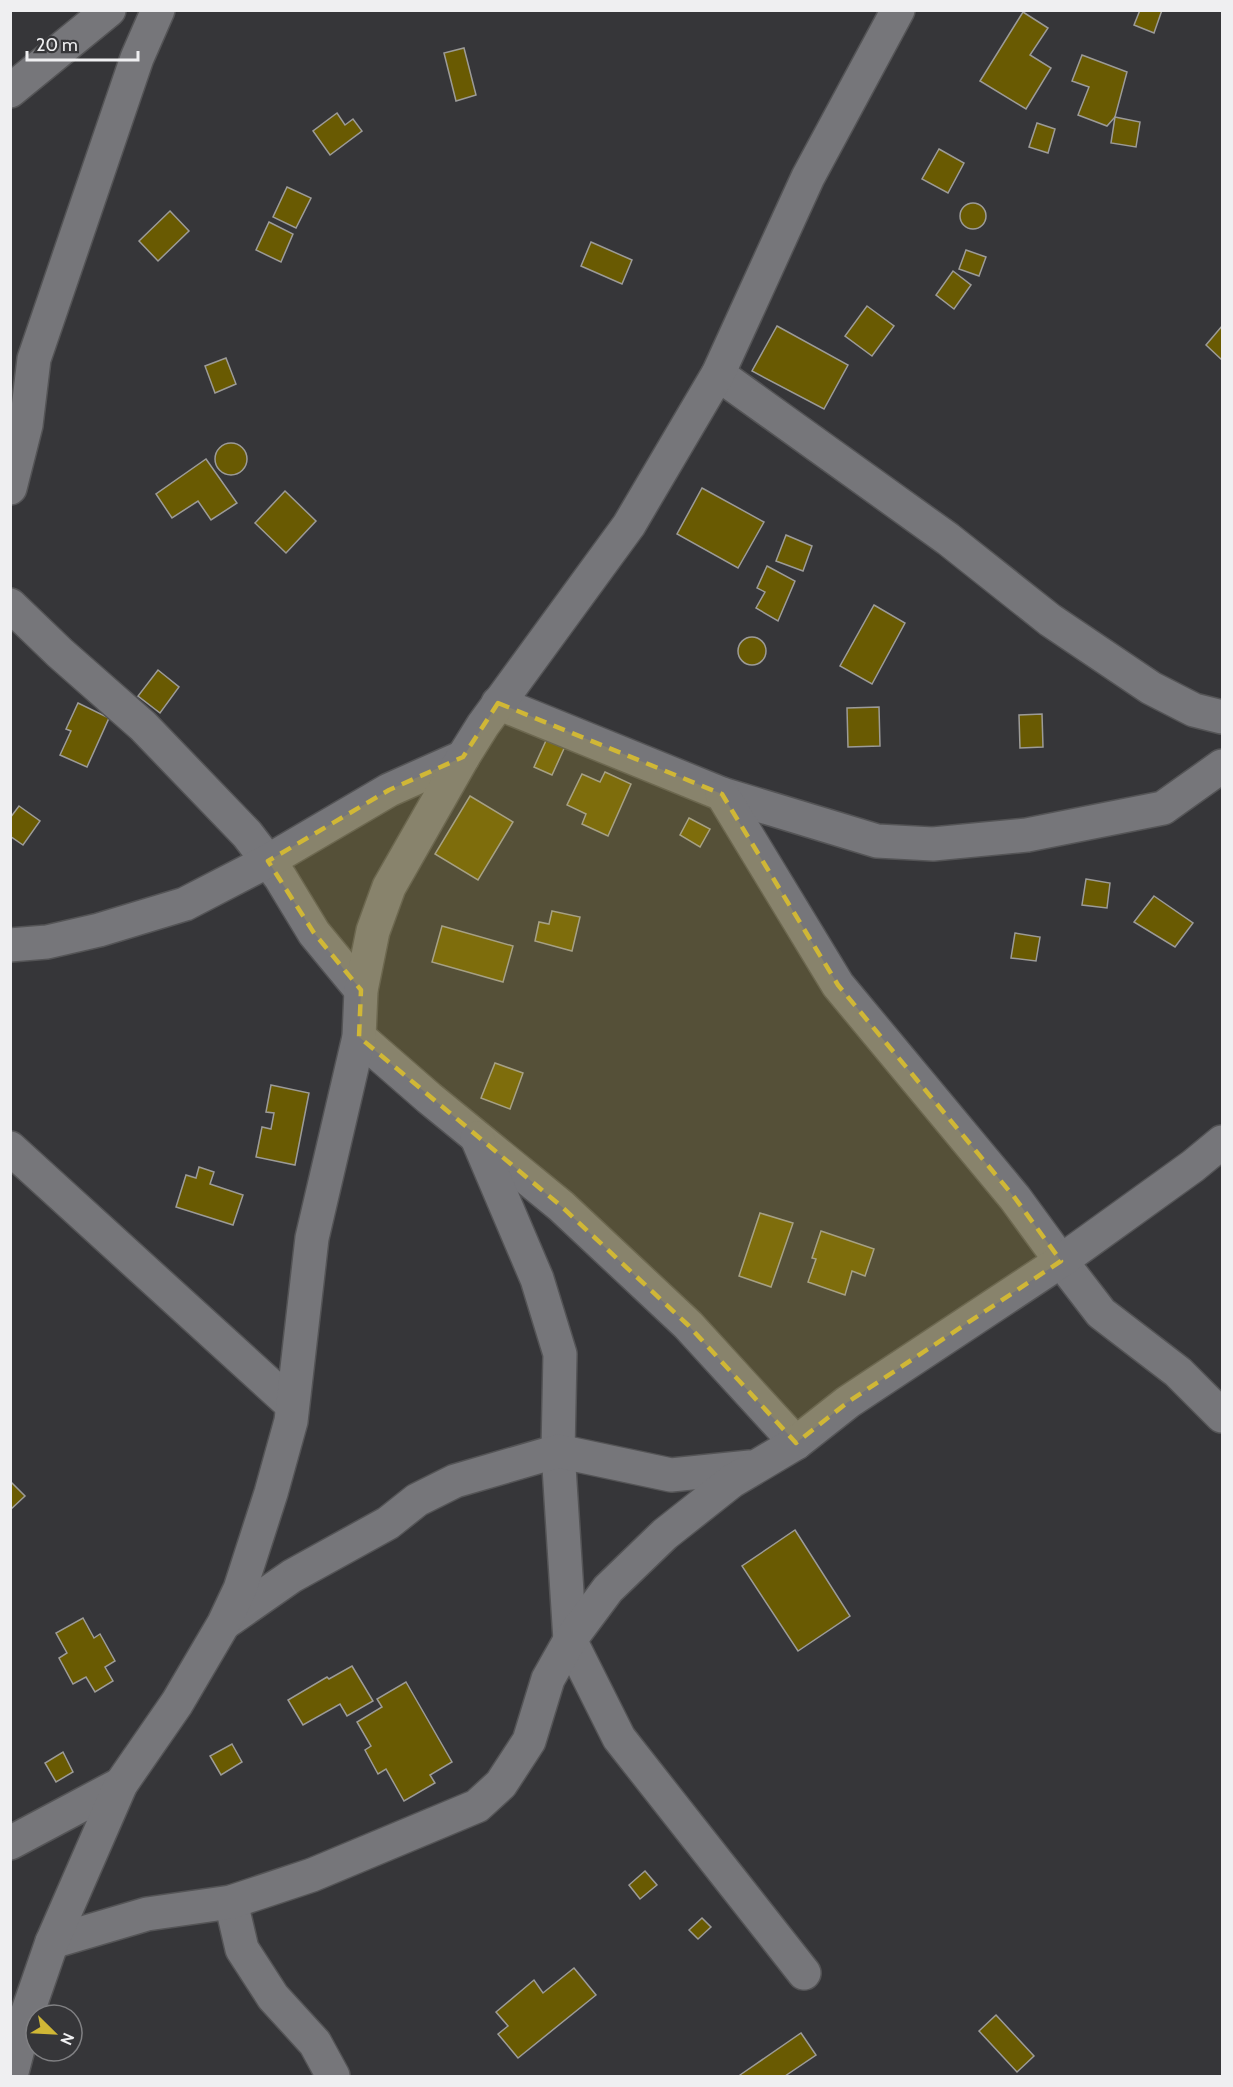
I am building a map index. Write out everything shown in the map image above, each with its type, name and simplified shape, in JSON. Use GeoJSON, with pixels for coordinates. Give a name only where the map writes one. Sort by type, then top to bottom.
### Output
{"type":"FeatureCollection","features":[{"type":"Feature","properties":{"kind":"street"},"geometry":{"type":"LineString","coordinates":[[10,91],[109,10]]}},
{"type":"Feature","properties":{"kind":"street"},"geometry":{"type":"LineString","coordinates":[[10,488],[26,425],[34,358],[137,58],[158,10]]}},
{"type":"Feature","properties":{"kind":"street"},"geometry":{"type":"LineString","coordinates":[[11,2076],[27,2014],[52,1942],[121,1784],[177,1703],[224,1623],[240,1589],[271,1493],[291,1420],[312,1238],[359,1036],[362,990],[373,931],[389,887],[463,757],[498,704],[629,525],[718,374],[808,177],[898,10]]}},
{"type":"Feature","properties":{"kind":"street"},"geometry":{"type":"LineString","coordinates":[[718,374],[948,539],[1050,620],[1151,688],[1194,710],[1222,717]]}},
{"type":"Feature","properties":{"kind":"street"},"geometry":{"type":"LineString","coordinates":[[10,605],[60,653],[143,726],[247,834],[280,876],[314,933],[362,990]]}},
{"type":"Feature","properties":{"kind":"street"},"geometry":{"type":"LineString","coordinates":[[498,704],[722,794],[877,841],[933,844],[1027,834],[1163,808],[1222,790]]}},
{"type":"Feature","properties":{"kind":"street"},"geometry":{"type":"LineString","coordinates":[[10,945],[47,942],[99,930],[185,904],[268,861],[389,790],[463,757]]}},
{"type":"Feature","properties":{"kind":"street"},"geometry":{"type":"LineString","coordinates":[[1163,808],[1222,766]]}},
{"type":"Feature","properties":{"kind":"street"},"geometry":{"type":"LineString","coordinates":[[722,794],[838,985],[1016,1198],[1101,1313],[1178,1372],[1222,1416]]}},
{"type":"Feature","properties":{"kind":"street"},"geometry":{"type":"LineString","coordinates":[[359,1036],[429,1098],[561,1206],[688,1325],[796,1443]]}},
{"type":"Feature","properties":{"kind":"street"},"geometry":{"type":"LineString","coordinates":[[477,1138],[537,1279],[560,1354],[558,1450],[570,1640],[619,1738],[804,1973]]}},
{"type":"Feature","properties":{"kind":"street"},"geometry":{"type":"LineString","coordinates":[[52,1942],[147,1914],[231,1902],[312,1875],[477,1806],[501,1784],[529,1741],[548,1679],[570,1640],[608,1589],[665,1534],[732,1481],[796,1443],[848,1402],[1061,1261],[1193,1166],[1222,1142]]}},
{"type":"Feature","properties":{"kind":"street"},"geometry":{"type":"LineString","coordinates":[[10,1148],[292,1405]]}},
{"type":"Feature","properties":{"kind":"street"},"geometry":{"type":"LineString","coordinates":[[224,1623],[292,1576],[388,1523],[417,1500],[456,1481],[558,1450],[671,1475],[757,1466]]}},
{"type":"Feature","properties":{"kind":"street"},"geometry":{"type":"LineString","coordinates":[[10,1843],[121,1784]]}},
{"type":"Feature","properties":{"kind":"street"},"geometry":{"type":"LineString","coordinates":[[231,1902],[242,1949],[273,1997],[315,2043],[333,2076]]}},
{"type":"Feature","properties":{"kind":"highlighted area"},"geometry":{"type":"Polygon","coordinates":[[[498,703],[722,794],[838,985],[1015,1198],[1061,1261],[848,1402],[796,1443],[688,1325],[561,1206],[359,1037],[361,990],[314,933],[268,861],[389,790],[463,757],[498,703]]]}},
{"type":"Feature","properties":{"kind":"building"},"geometry":{"type":"Polygon","coordinates":[[[1140,10],[1162,10],[1154,33],[1134,25],[1140,10]]]}},
{"type":"Feature","properties":{"kind":"building"},"geometry":{"type":"Polygon","coordinates":[[[1023,12],[1048,28],[1030,55],[1051,68],[1026,109],[980,81],[1023,12]]]}},
{"type":"Feature","properties":{"kind":"building"},"geometry":{"type":"Polygon","coordinates":[[[464,48],[476,95],[456,101],[444,53],[464,48]]]}},
{"type":"Feature","properties":{"kind":"building"},"geometry":{"type":"Polygon","coordinates":[[[1082,55],[1127,72],[1115,117],[1107,126],[1078,115],[1089,87],[1072,81],[1082,55]]]}},
{"type":"Feature","properties":{"kind":"building"},"geometry":{"type":"Polygon","coordinates":[[[337,113],[345,125],[353,119],[362,131],[330,155],[313,131],[337,113]]]}},
{"type":"Feature","properties":{"kind":"building"},"geometry":{"type":"Polygon","coordinates":[[[1115,117],[1140,122],[1136,147],[1111,143],[1115,117]]]}},
{"type":"Feature","properties":{"kind":"building"},"geometry":{"type":"Polygon","coordinates":[[[1037,123],[1055,129],[1048,153],[1029,147],[1037,123]]]}},
{"type":"Feature","properties":{"kind":"building"},"geometry":{"type":"Polygon","coordinates":[[[939,149],[964,163],[948,193],[922,179],[939,149]]]}},
{"type":"Feature","properties":{"kind":"building"},"geometry":{"type":"Polygon","coordinates":[[[287,187],[311,198],[296,228],[273,217],[287,187]]]}},
{"type":"Feature","properties":{"kind":"building"},"geometry":{"type":"Polygon","coordinates":[[[973,203],[982,207],[986,216],[982,225],[973,229],[964,225],[960,216],[964,207],[973,203]]]}},
{"type":"Feature","properties":{"kind":"building"},"geometry":{"type":"Polygon","coordinates":[[[170,211],[189,231],[158,261],[139,241],[170,211]]]}},
{"type":"Feature","properties":{"kind":"building"},"geometry":{"type":"Polygon","coordinates":[[[269,222],[293,234],[281,262],[256,250],[269,222]]]}},
{"type":"Feature","properties":{"kind":"building"},"geometry":{"type":"Polygon","coordinates":[[[591,242],[632,260],[622,284],[581,266],[591,242]]]}},
{"type":"Feature","properties":{"kind":"building"},"geometry":{"type":"Polygon","coordinates":[[[966,250],[986,257],[979,276],[959,269],[966,250]]]}},
{"type":"Feature","properties":{"kind":"building"},"geometry":{"type":"Polygon","coordinates":[[[953,271],[971,285],[954,309],[936,295],[953,271]]]}},
{"type":"Feature","properties":{"kind":"building"},"geometry":{"type":"Polygon","coordinates":[[[867,306],[894,326],[872,356],[845,336],[867,306]]]}},
{"type":"Feature","properties":{"kind":"building"},"geometry":{"type":"Polygon","coordinates":[[[777,326],[848,365],[824,409],[752,371],[777,326]]]}},
{"type":"Feature","properties":{"kind":"building"},"geometry":{"type":"Polygon","coordinates":[[[1222,326],[1222,360],[1206,345],[1222,326]]]}},
{"type":"Feature","properties":{"kind":"building"},"geometry":{"type":"Polygon","coordinates":[[[226,358],[236,384],[215,393],[205,366],[226,358]]]}},
{"type":"Feature","properties":{"kind":"building"},"geometry":{"type":"Polygon","coordinates":[[[231,443],[243,447],[247,459],[243,471],[231,475],[219,471],[215,459],[219,447],[231,443]]]}},
{"type":"Feature","properties":{"kind":"building"},"geometry":{"type":"Polygon","coordinates":[[[206,459],[237,503],[211,520],[198,501],[172,518],[156,494],[206,459]]]}},
{"type":"Feature","properties":{"kind":"building"},"geometry":{"type":"Polygon","coordinates":[[[702,488],[764,522],[738,568],[677,534],[702,488]]]}},
{"type":"Feature","properties":{"kind":"building"},"geometry":{"type":"Polygon","coordinates":[[[285,491],[316,521],[286,553],[255,523],[285,491]]]}},
{"type":"Feature","properties":{"kind":"building"},"geometry":{"type":"Polygon","coordinates":[[[786,535],[812,546],[803,571],[776,561],[786,535]]]}},
{"type":"Feature","properties":{"kind":"building"},"geometry":{"type":"Polygon","coordinates":[[[767,566],[795,581],[778,621],[756,608],[765,592],[757,588],[767,566]]]}},
{"type":"Feature","properties":{"kind":"building"},"geometry":{"type":"Polygon","coordinates":[[[874,605],[905,623],[872,684],[840,666],[874,605]]]}},
{"type":"Feature","properties":{"kind":"building"},"geometry":{"type":"Polygon","coordinates":[[[752,637],[762,641],[766,651],[762,661],[752,665],[742,661],[738,651],[742,641],[752,637]]]}},
{"type":"Feature","properties":{"kind":"building"},"geometry":{"type":"Polygon","coordinates":[[[158,670],[179,687],[160,713],[138,696],[158,670]]]}},
{"type":"Feature","properties":{"kind":"building"},"geometry":{"type":"Polygon","coordinates":[[[78,703],[109,718],[87,767],[60,755],[71,731],[66,729],[78,703]]]}},
{"type":"Feature","properties":{"kind":"building"},"geometry":{"type":"Polygon","coordinates":[[[879,707],[880,746],[848,747],[847,708],[879,707]]]}},
{"type":"Feature","properties":{"kind":"building"},"geometry":{"type":"Polygon","coordinates":[[[1042,714],[1043,747],[1020,748],[1019,715],[1042,714]]]}},
{"type":"Feature","properties":{"kind":"building"},"geometry":{"type":"Polygon","coordinates":[[[549,734],[567,742],[552,775],[534,767],[549,734]]]}},
{"type":"Feature","properties":{"kind":"building"},"geometry":{"type":"Polygon","coordinates":[[[605,772],[631,784],[608,836],[582,824],[586,814],[567,805],[582,774],[600,782],[605,772]]]}},
{"type":"Feature","properties":{"kind":"building"},"geometry":{"type":"Polygon","coordinates":[[[470,796],[513,822],[478,880],[435,854],[470,796]]]}},
{"type":"Feature","properties":{"kind":"building"},"geometry":{"type":"Polygon","coordinates":[[[19,806],[40,821],[23,845],[10,836],[10,818],[19,806]]]}},
{"type":"Feature","properties":{"kind":"building"},"geometry":{"type":"Polygon","coordinates":[[[689,818],[710,829],[700,847],[680,835],[689,818]]]}},
{"type":"Feature","properties":{"kind":"building"},"geometry":{"type":"Polygon","coordinates":[[[1086,879],[1110,883],[1107,908],[1082,905],[1086,879]]]}},
{"type":"Feature","properties":{"kind":"building"},"geometry":{"type":"Polygon","coordinates":[[[1154,896],[1193,923],[1175,947],[1134,922],[1154,896]]]}},
{"type":"Feature","properties":{"kind":"building"},"geometry":{"type":"Polygon","coordinates":[[[552,911],[580,917],[572,951],[535,941],[539,922],[549,924],[552,911]]]}},
{"type":"Feature","properties":{"kind":"building"},"geometry":{"type":"Polygon","coordinates":[[[442,926],[513,946],[503,982],[432,962],[442,926]]]}},
{"type":"Feature","properties":{"kind":"building"},"geometry":{"type":"Polygon","coordinates":[[[1015,933],[1040,937],[1036,961],[1011,958],[1015,933]]]}},
{"type":"Feature","properties":{"kind":"building"},"geometry":{"type":"Polygon","coordinates":[[[495,1063],[523,1073],[510,1109],[481,1098],[495,1063]]]}},
{"type":"Feature","properties":{"kind":"building"},"geometry":{"type":"Polygon","coordinates":[[[271,1085],[309,1093],[295,1165],[256,1157],[262,1127],[271,1129],[274,1113],[266,1112],[271,1085]]]}},
{"type":"Feature","properties":{"kind":"building"},"geometry":{"type":"Polygon","coordinates":[[[199,1167],[214,1172],[210,1184],[243,1195],[233,1225],[176,1207],[186,1175],[196,1178],[199,1167]]]}},
{"type":"Feature","properties":{"kind":"building"},"geometry":{"type":"Polygon","coordinates":[[[760,1213],[793,1223],[771,1287],[739,1276],[760,1213]]]}},
{"type":"Feature","properties":{"kind":"building"},"geometry":{"type":"Polygon","coordinates":[[[821,1231],[874,1249],[865,1276],[852,1271],[845,1295],[808,1282],[816,1259],[812,1258],[821,1231]]]}},
{"type":"Feature","properties":{"kind":"building"},"geometry":{"type":"Polygon","coordinates":[[[10,1481],[25,1496],[10,1510],[10,1481]]]}},
{"type":"Feature","properties":{"kind":"building"},"geometry":{"type":"Polygon","coordinates":[[[795,1530],[850,1616],[798,1651],[742,1566],[795,1530]]]}},
{"type":"Feature","properties":{"kind":"building"},"geometry":{"type":"Polygon","coordinates":[[[83,1618],[94,1638],[100,1634],[115,1661],[105,1667],[113,1681],[95,1692],[86,1677],[73,1684],[59,1658],[67,1653],[56,1633],[83,1618]]]}},
{"type":"Feature","properties":{"kind":"building"},"geometry":{"type":"Polygon","coordinates":[[[352,1666],[373,1701],[347,1716],[340,1704],[303,1725],[288,1700],[327,1677],[329,1679],[352,1666]]]}},
{"type":"Feature","properties":{"kind":"building"},"geometry":{"type":"Polygon","coordinates":[[[406,1682],[452,1762],[430,1775],[435,1783],[404,1801],[386,1769],[378,1774],[365,1750],[371,1746],[357,1722],[382,1707],[377,1699],[406,1682]]]}},
{"type":"Feature","properties":{"kind":"building"},"geometry":{"type":"Polygon","coordinates":[[[232,1744],[242,1762],[221,1775],[210,1756],[232,1744]]]}},
{"type":"Feature","properties":{"kind":"building"},"geometry":{"type":"Polygon","coordinates":[[[63,1752],[73,1772],[56,1782],[45,1763],[63,1752]]]}},
{"type":"Feature","properties":{"kind":"building"},"geometry":{"type":"Polygon","coordinates":[[[645,1871],[657,1885],[640,1899],[629,1885],[645,1871]]]}},
{"type":"Feature","properties":{"kind":"building"},"geometry":{"type":"Polygon","coordinates":[[[702,1918],[711,1927],[698,1939],[689,1930],[702,1918]]]}},
{"type":"Feature","properties":{"kind":"building"},"geometry":{"type":"Polygon","coordinates":[[[574,1968],[596,1995],[518,2058],[498,2034],[508,2026],[496,2012],[534,1980],[543,1993],[574,1968]]]}},
{"type":"Feature","properties":{"kind":"building"},"geometry":{"type":"Polygon","coordinates":[[[996,2015],[1034,2056],[1017,2072],[979,2031],[996,2015]]]}},
{"type":"Feature","properties":{"kind":"building"},"geometry":{"type":"Polygon","coordinates":[[[801,2033],[816,2055],[785,2076],[740,2075],[801,2033]]]}}]}
